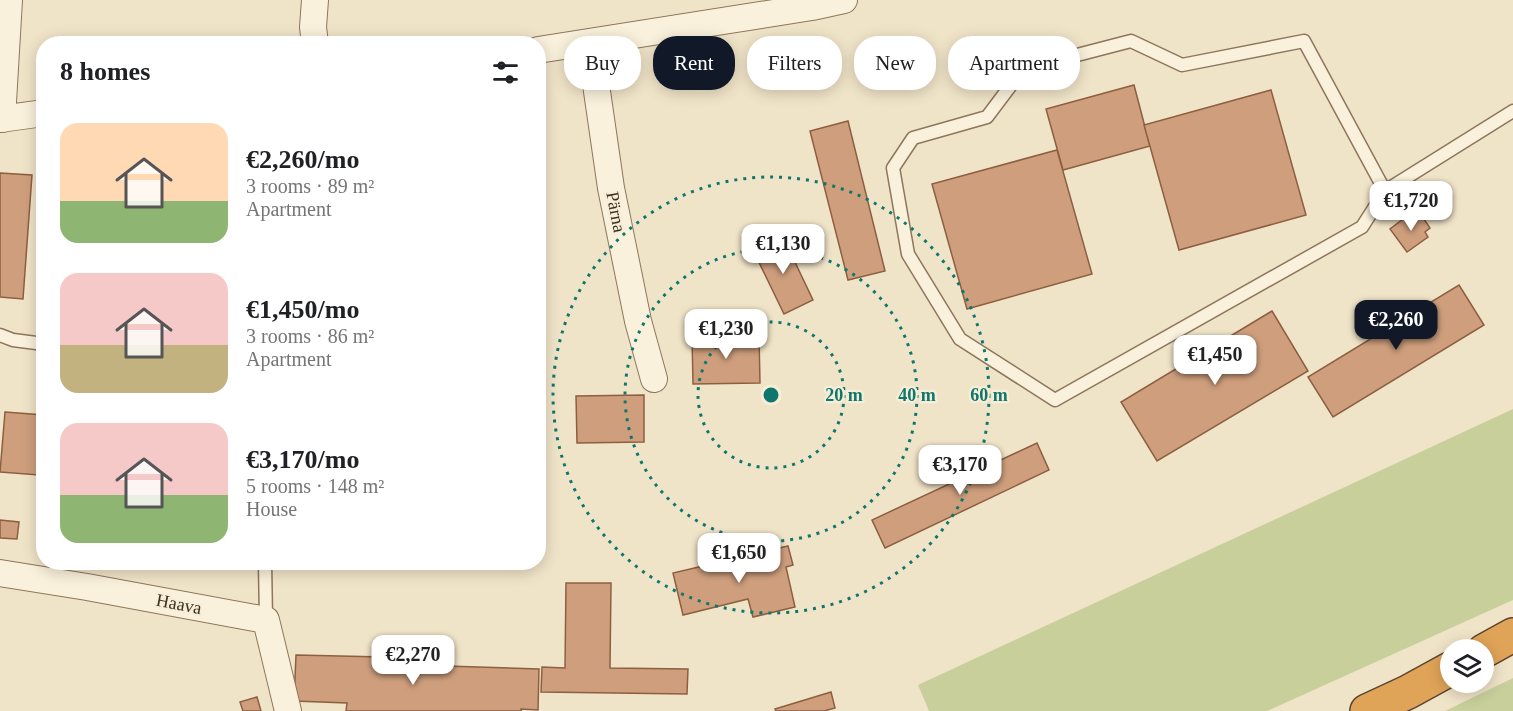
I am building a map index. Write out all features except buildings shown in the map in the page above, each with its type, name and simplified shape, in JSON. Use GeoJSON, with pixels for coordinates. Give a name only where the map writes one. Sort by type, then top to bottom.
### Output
{"type":"FeatureCollection","features":[{"type":"Feature","properties":{"kind":"highway"},"geometry":{"type":"LineString","coordinates":[[1494,645],[1513,635]]}},
{"type":"Feature","properties":{"kind":"highway"},"geometry":{"type":"LineString","coordinates":[[1367,711],[1440,674]]}},
{"type":"Feature","properties":{"kind":"street"},"geometry":{"type":"LineString","coordinates":[[9,0],[1,119],[36,114]]}},
{"type":"Feature","properties":{"kind":"street"},"geometry":{"type":"LineString","coordinates":[[314,36],[315,0]]}},
{"type":"Feature","properties":{"kind":"street"},"geometry":{"type":"LineString","coordinates":[[634,36],[812,8],[844,0]]}},
{"type":"Feature","properties":{"kind":"street"},"geometry":{"type":"LineString","coordinates":[[546,49],[564,46]]}},
{"type":"Feature","properties":{"kind":"street","name":"Pärna"},"geometry":{"type":"LineString","coordinates":[[597,90],[611,188],[638,321],[654,379]]}},
{"type":"Feature","properties":{"kind":"street","name":"Haava"},"geometry":{"type":"LineString","coordinates":[[0,573],[266,620]]}},
{"type":"Feature","properties":{"kind":"street"},"geometry":{"type":"LineString","coordinates":[[266,620],[288,711]]}},
{"type":"Feature","properties":{"kind":"lane"},"geometry":{"type":"LineString","coordinates":[[1385,191],[1304,41],[1182,65],[1131,41],[1023,69],[987,117],[913,138],[893,168],[908,254],[960,339],[1055,400],[1362,227],[1385,191],[1513,111]]}},
{"type":"Feature","properties":{"kind":"lane"},"geometry":{"type":"LineString","coordinates":[[0,335],[13,340],[36,343]]}},
{"type":"Feature","properties":{"kind":"lane"},"geometry":{"type":"LineString","coordinates":[[265,570],[266,620]]}},
{"type":"Feature","properties":{"kind":"green space"},"geometry":{"type":"Polygon","coordinates":[[[1513,409],[1513,600],[1267,711],[929,711],[918,685],[1513,409]]]}},
{"type":"Feature","properties":{"kind":"green space"},"geometry":{"type":"Polygon","coordinates":[[[1513,678],[1513,711],[1445,711],[1482,693],[1494,693],[1494,687],[1513,678]]]}}]}
